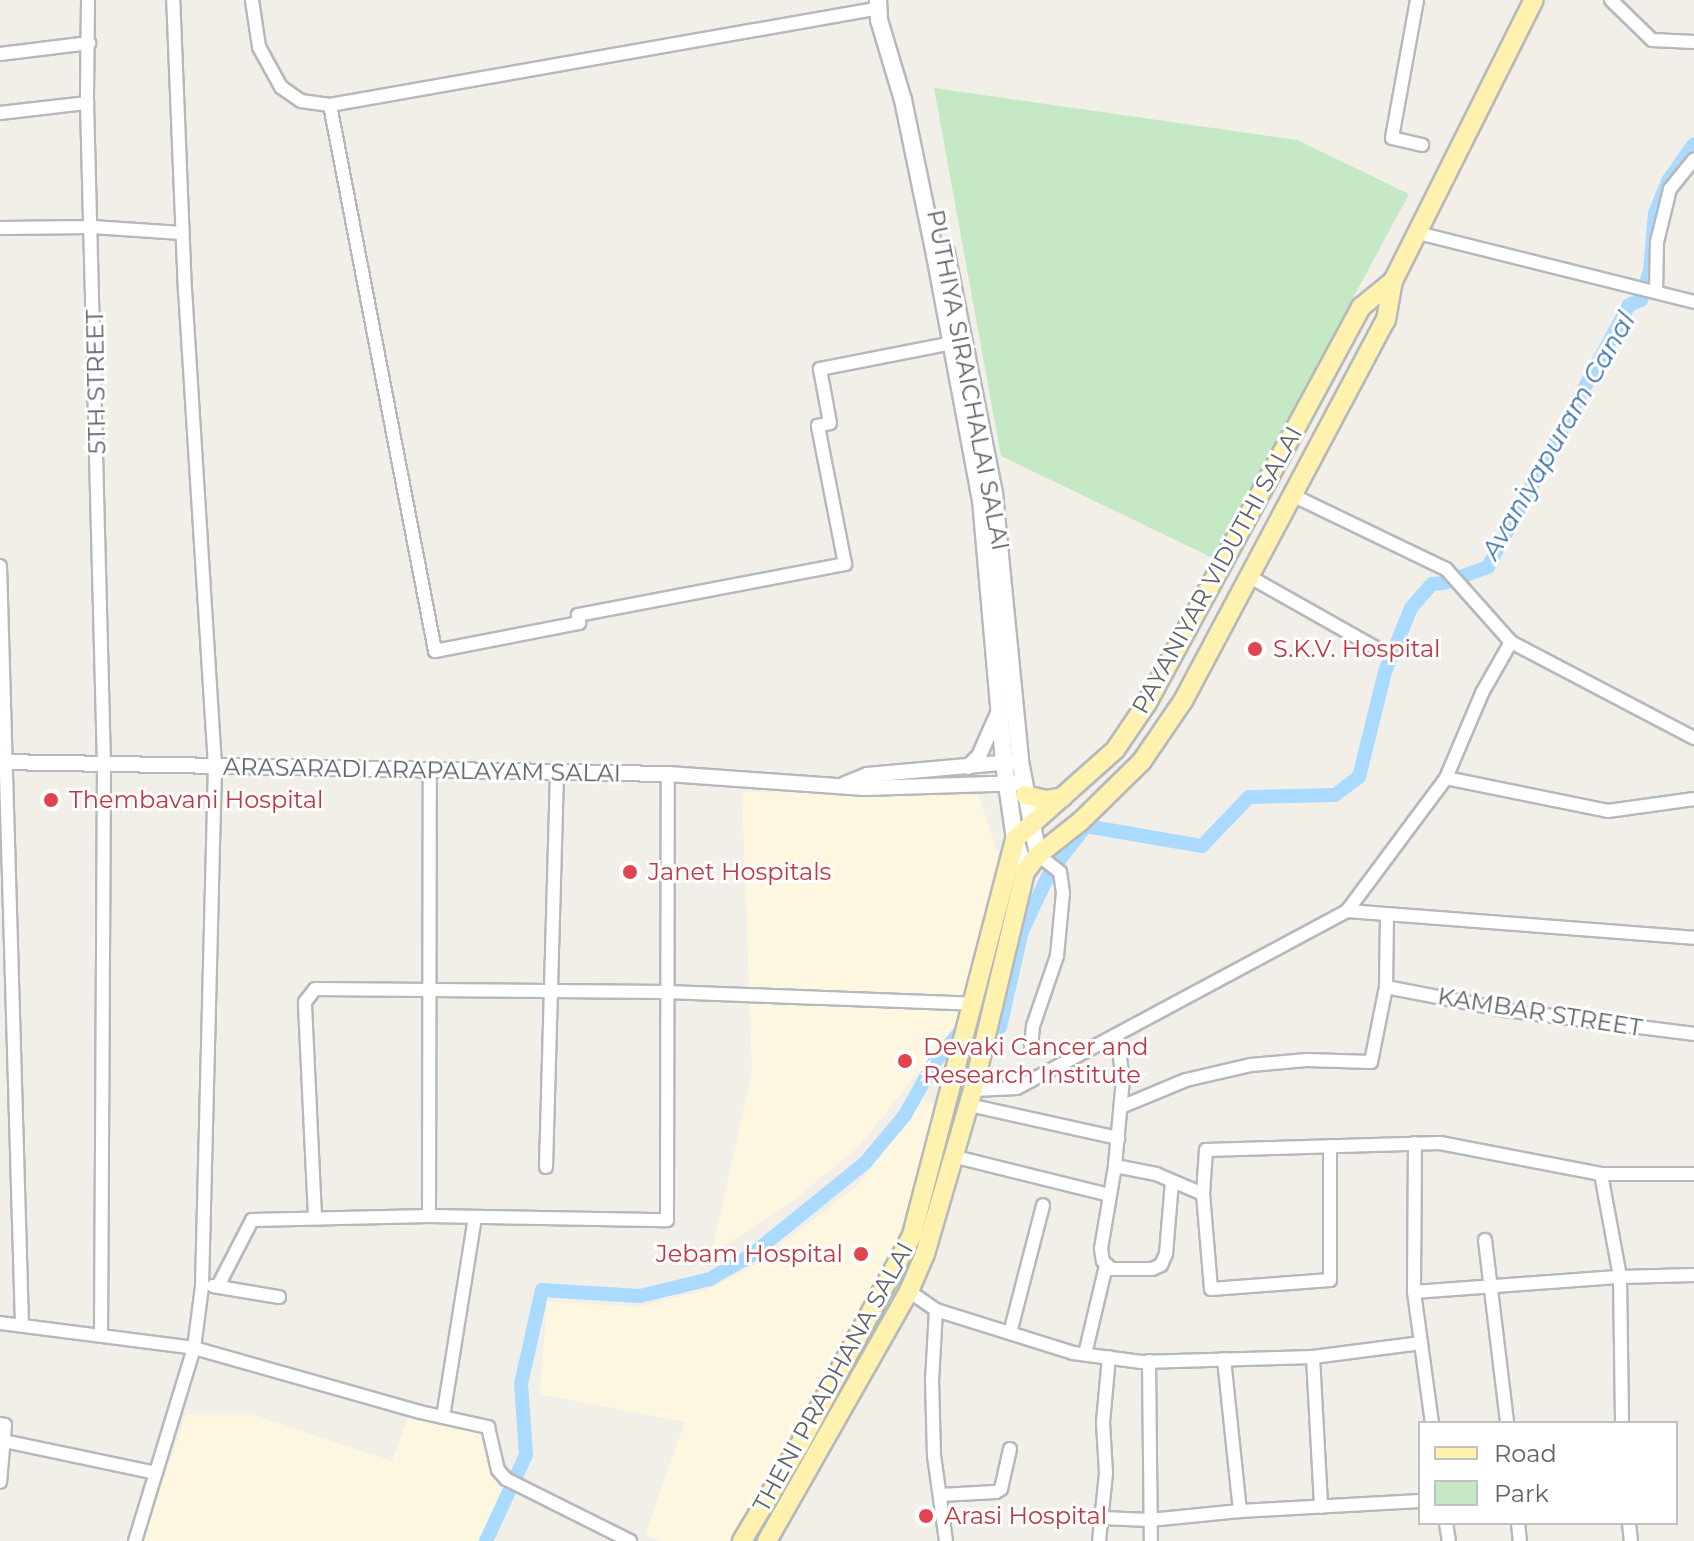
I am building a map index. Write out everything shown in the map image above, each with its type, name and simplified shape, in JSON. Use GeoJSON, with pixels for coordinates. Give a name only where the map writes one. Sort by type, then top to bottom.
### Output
{"type":"FeatureCollection","features":[{"type":"Feature","properties":{"kind":"main road","name":"PAYANIYAR VIDUTHI SALAI"},"geometry":{"type":"LineString","coordinates":[[1025,872],[1050,864],[1081,821],[1142,761],[1183,701],[1386,320],[1393,281],[1534,0]]}},
{"type":"Feature","properties":{"kind":"main road","name":"PUTHIYA SIRAICHALAI SALAI"},"geometry":{"type":"LineString","coordinates":[[879,4],[879,20],[903,100],[981,500],[998,712],[1012,763]]}},
{"type":"Feature","properties":{"kind":"main road","name":"PUTHIYA SIRAICHALAI SALAI"},"geometry":{"type":"LineString","coordinates":[[879,4],[890,16],[914,103],[994,494],[1012,763]]}},
{"type":"Feature","properties":{"kind":"main road","name":"PAYANIYAR VIDUTHI SALAI"},"geometry":{"type":"LineString","coordinates":[[1015,839],[1115,750],[1205,594],[1361,307],[1393,281]]}},
{"type":"Feature","properties":{"kind":"main road"},"geometry":{"type":"LineString","coordinates":[[1205,594],[1232,609]]}},
{"type":"Feature","properties":{"kind":"main road"},"geometry":{"type":"LineString","coordinates":[[1134,721],[1157,739]]}},
{"type":"Feature","properties":{"kind":"main road"},"geometry":{"type":"LineString","coordinates":[[1012,763],[1030,824],[1050,864]]}},
{"type":"Feature","properties":{"kind":"main road"},"geometry":{"type":"LineString","coordinates":[[1019,787],[1046,800],[1063,797]]}},
{"type":"Feature","properties":{"kind":"main road"},"geometry":{"type":"LineString","coordinates":[[1019,787],[1009,810],[1025,872]]}},
{"type":"Feature","properties":{"kind":"main road","name":"THENI PRADHANA SALAI"},"geometry":{"type":"LineString","coordinates":[[767,1541],[909,1291],[956,1157],[971,1098],[979,1020],[1015,839]]}},
{"type":"Feature","properties":{"kind":"main road","name":"THENI PRADHANA SALAI"},"geometry":{"type":"LineString","coordinates":[[742,1541],[800,1444],[912,1235],[966,1039],[979,1020],[1025,872]]}},
{"type":"Feature","properties":{"kind":"street","name":"5TH STREET"},"geometry":{"type":"LineString","coordinates":[[88,0],[87,103],[104,764],[101,1334]]}},
{"type":"Feature","properties":{"kind":"street"},"geometry":{"type":"LineString","coordinates":[[135,1541],[194,1348],[202,1286],[215,766],[182,233],[173,0]]}},
{"type":"Feature","properties":{"kind":"street"},"geometry":{"type":"LineString","coordinates":[[252,0],[259,47],[281,87],[301,101],[330,105],[879,4]]}},
{"type":"Feature","properties":{"kind":"street"},"geometry":{"type":"LineString","coordinates":[[1417,0],[1392,138],[1422,145]]}},
{"type":"Feature","properties":{"kind":"street"},"geometry":{"type":"LineString","coordinates":[[1611,0],[1652,40],[1694,42]]}},
{"type":"Feature","properties":{"kind":"street"},"geometry":{"type":"LineString","coordinates":[[0,54],[89,43]]}},
{"type":"Feature","properties":{"kind":"street"},"geometry":{"type":"LineString","coordinates":[[0,113],[87,103]]}},
{"type":"Feature","properties":{"kind":"street"},"geometry":{"type":"LineString","coordinates":[[330,105],[435,651],[579,623],[578,615],[845,564],[818,426],[830,423],[820,369],[952,343]]}},
{"type":"Feature","properties":{"kind":"street"},"geometry":{"type":"LineString","coordinates":[[1656,292],[1657,242],[1670,189],[1694,159]]}},
{"type":"Feature","properties":{"kind":"street"},"geometry":{"type":"LineString","coordinates":[[0,228],[92,227],[182,233]]}},
{"type":"Feature","properties":{"kind":"street"},"geometry":{"type":"LineString","coordinates":[[1418,233],[1694,302]]}},
{"type":"Feature","properties":{"kind":"street"},"geometry":{"type":"LineString","coordinates":[[1292,495],[1446,569],[1511,642],[1539,660],[1694,738]]}},
{"type":"Feature","properties":{"kind":"street"},"geometry":{"type":"LineString","coordinates":[[0,566],[2,762],[22,1324]]}},
{"type":"Feature","properties":{"kind":"street"},"geometry":{"type":"LineString","coordinates":[[1250,577],[1378,649]]}},
{"type":"Feature","properties":{"kind":"street"},"geometry":{"type":"LineString","coordinates":[[971,1098],[1017,1088],[1347,911],[1446,778],[1482,693],[1511,642]]}},
{"type":"Feature","properties":{"kind":"street"},"geometry":{"type":"LineString","coordinates":[[968,767],[979,756],[998,712]]}},
{"type":"Feature","properties":{"kind":"street","name":"ARASARADI ARAPALAYAM SALAI"},"geometry":{"type":"LineString","coordinates":[[2,762],[668,774],[844,784],[865,788],[1019,787]]}},
{"type":"Feature","properties":{"kind":"street","name":"ARASARADI ARAPALAYAM SALAI"},"geometry":{"type":"LineString","coordinates":[[844,784],[867,775],[1012,763]]}},
{"type":"Feature","properties":{"kind":"street"},"geometry":{"type":"LineString","coordinates":[[429,1216],[432,991],[430,770]]}},
{"type":"Feature","properties":{"kind":"street"},"geometry":{"type":"LineString","coordinates":[[546,1167],[554,994],[557,772]]}},
{"type":"Feature","properties":{"kind":"street"},"geometry":{"type":"LineString","coordinates":[[218,1286],[252,1220],[429,1216],[667,1220],[668,774]]}},
{"type":"Feature","properties":{"kind":"street"},"geometry":{"type":"LineString","coordinates":[[1446,778],[1608,811],[1694,799]]}},
{"type":"Feature","properties":{"kind":"street"},"geometry":{"type":"LineString","coordinates":[[981,785],[994,790],[1009,810]]}},
{"type":"Feature","properties":{"kind":"street"},"geometry":{"type":"LineString","coordinates":[[1031,1048],[1033,1026],[1057,956],[1063,893],[1050,864]]}},
{"type":"Feature","properties":{"kind":"street"},"geometry":{"type":"LineString","coordinates":[[1347,911],[1694,938]]}},
{"type":"Feature","properties":{"kind":"street"},"geometry":{"type":"LineString","coordinates":[[1121,1107],[1186,1080],[1251,1065],[1307,1060],[1371,1062],[1386,987],[1387,915]]}},
{"type":"Feature","properties":{"kind":"street","name":"KAMBAR STREET"},"geometry":{"type":"LineString","coordinates":[[1386,987],[1505,1010],[1694,1034]]}},
{"type":"Feature","properties":{"kind":"street"},"geometry":{"type":"LineString","coordinates":[[315,1217],[305,1002],[315,989],[554,994],[667,992],[979,1020]]}},
{"type":"Feature","properties":{"kind":"street"},"geometry":{"type":"LineString","coordinates":[[1085,1354],[1106,1266],[1101,1249],[1115,1166],[1123,1079],[1117,1037]]}},
{"type":"Feature","properties":{"kind":"street"},"geometry":{"type":"LineString","coordinates":[[971,1098],[1118,1138]]}},
{"type":"Feature","properties":{"kind":"street"},"geometry":{"type":"LineString","coordinates":[[1330,1146],[1330,1280],[1211,1289],[1203,1194],[1206,1150],[1415,1143],[1440,1143],[1601,1174],[1694,1174]]}},
{"type":"Feature","properties":{"kind":"street"},"geometry":{"type":"LineString","coordinates":[[1415,1143],[1414,1292],[1432,1421]]}},
{"type":"Feature","properties":{"kind":"street"},"geometry":{"type":"LineString","coordinates":[[956,1157],[1109,1195]]}},
{"type":"Feature","properties":{"kind":"street"},"geometry":{"type":"LineString","coordinates":[[1115,1166],[1172,1181],[1203,1194]]}},
{"type":"Feature","properties":{"kind":"street"},"geometry":{"type":"LineString","coordinates":[[1601,1174],[1620,1277],[1622,1421]]}},
{"type":"Feature","properties":{"kind":"street"},"geometry":{"type":"LineString","coordinates":[[1106,1266],[1152,1269],[1161,1265],[1166,1254],[1172,1181]]}},
{"type":"Feature","properties":{"kind":"street"},"geometry":{"type":"LineString","coordinates":[[1010,1333],[1043,1205]]}},
{"type":"Feature","properties":{"kind":"street"},"geometry":{"type":"LineString","coordinates":[[443,1417],[475,1218]]}},
{"type":"Feature","properties":{"kind":"street"},"geometry":{"type":"LineString","coordinates":[[1485,1240],[1507,1421]]}},
{"type":"Feature","properties":{"kind":"street"},"geometry":{"type":"LineString","coordinates":[[1414,1292],[1620,1277],[1694,1275]]}},
{"type":"Feature","properties":{"kind":"street"},"geometry":{"type":"LineString","coordinates":[[202,1286],[279,1297]]}},
{"type":"Feature","properties":{"kind":"street"},"geometry":{"type":"LineString","coordinates":[[909,1291],[936,1310],[1085,1354],[1109,1357],[1149,1361],[1313,1357],[1421,1343]]}},
{"type":"Feature","properties":{"kind":"street"},"geometry":{"type":"LineString","coordinates":[[936,1310],[932,1381],[934,1456],[946,1541]]}},
{"type":"Feature","properties":{"kind":"street"},"geometry":{"type":"LineString","coordinates":[[0,1323],[194,1348],[488,1427],[498,1470],[506,1479],[630,1541]]}},
{"type":"Feature","properties":{"kind":"street"},"geometry":{"type":"LineString","coordinates":[[1099,1541],[1106,1473],[1103,1422],[1109,1357]]}},
{"type":"Feature","properties":{"kind":"street"},"geometry":{"type":"LineString","coordinates":[[1313,1357],[1321,1507]]}},
{"type":"Feature","properties":{"kind":"street"},"geometry":{"type":"LineString","coordinates":[[1224,1359],[1240,1511]]}},
{"type":"Feature","properties":{"kind":"street"},"geometry":{"type":"LineString","coordinates":[[1149,1361],[1151,1541]]}},
{"type":"Feature","properties":{"kind":"street"},"geometry":{"type":"LineString","coordinates":[[0,1424],[5,1425],[0,1482]]}},
{"type":"Feature","properties":{"kind":"street"},"geometry":{"type":"LineString","coordinates":[[4,1441],[156,1473]]}},
{"type":"Feature","properties":{"kind":"street"},"geometry":{"type":"LineString","coordinates":[[940,1495],[996,1492],[1001,1489],[1010,1449]]}},
{"type":"Feature","properties":{"kind":"street"},"geometry":{"type":"LineString","coordinates":[[1101,1518],[1150,1520],[1240,1511],[1418,1501]]}},
{"type":"Feature","properties":{"kind":"shaded area"},"geometry":{"type":"Polygon","coordinates":[[[742,792],[978,795],[1001,863],[962,1018],[859,1146],[797,1198],[711,1255],[752,1073],[742,792]]]}},
{"type":"Feature","properties":{"kind":"shaded area"},"geometry":{"type":"Polygon","coordinates":[[[921,1101],[944,1107],[910,1229],[736,1541],[660,1541],[645,1535],[685,1422],[540,1394],[547,1301],[635,1307],[707,1290],[756,1264],[858,1185],[921,1101]]]}},
{"type":"Feature","properties":{"kind":"shaded area"},"geometry":{"type":"Polygon","coordinates":[[[186,1415],[255,1415],[392,1461],[409,1416],[481,1433],[492,1472],[506,1488],[481,1541],[142,1541],[186,1415]]]}},
{"type":"Feature","properties":{"kind":"green space"},"geometry":{"type":"Polygon","coordinates":[[[934,88],[1297,140],[1409,194],[1213,558],[1001,456],[934,88]]]}},
{"type":"Feature","properties":{"kind":"waterway","name":"Avaniyapuram Canal"},"geometry":{"type":"LineString","coordinates":[[486,1541],[526,1455],[521,1384],[542,1290],[640,1296],[710,1279],[750,1256],[865,1163],[905,1115],[934,1063],[960,1032],[1000,1027],[1022,931],[1050,872],[1086,826],[1202,846],[1249,797],[1335,795],[1359,777],[1385,672],[1411,608],[1432,584],[1444,583],[1488,567],[1629,305],[1641,300],[1650,271],[1655,213],[1668,181],[1694,144]]}},
{"type":"Feature","properties":{"kind":"place","name":"S.K.V. Hospital"},"geometry":{"type":"Point","coordinates":[1255,649]}},
{"type":"Feature","properties":{"kind":"place","name":"Thembavani Hospital"},"geometry":{"type":"Point","coordinates":[51,800]}},
{"type":"Feature","properties":{"kind":"place","name":"Janet Hospitals"},"geometry":{"type":"Point","coordinates":[630,872]}},
{"type":"Feature","properties":{"kind":"place","name":"Devaki Cancer and Research Institute"},"geometry":{"type":"Point","coordinates":[905,1061]}},
{"type":"Feature","properties":{"kind":"place","name":"Jebam Hospital"},"geometry":{"type":"Point","coordinates":[861,1254]}},
{"type":"Feature","properties":{"kind":"place","name":"Arasi Hospital"},"geometry":{"type":"Point","coordinates":[926,1516]}}]}
